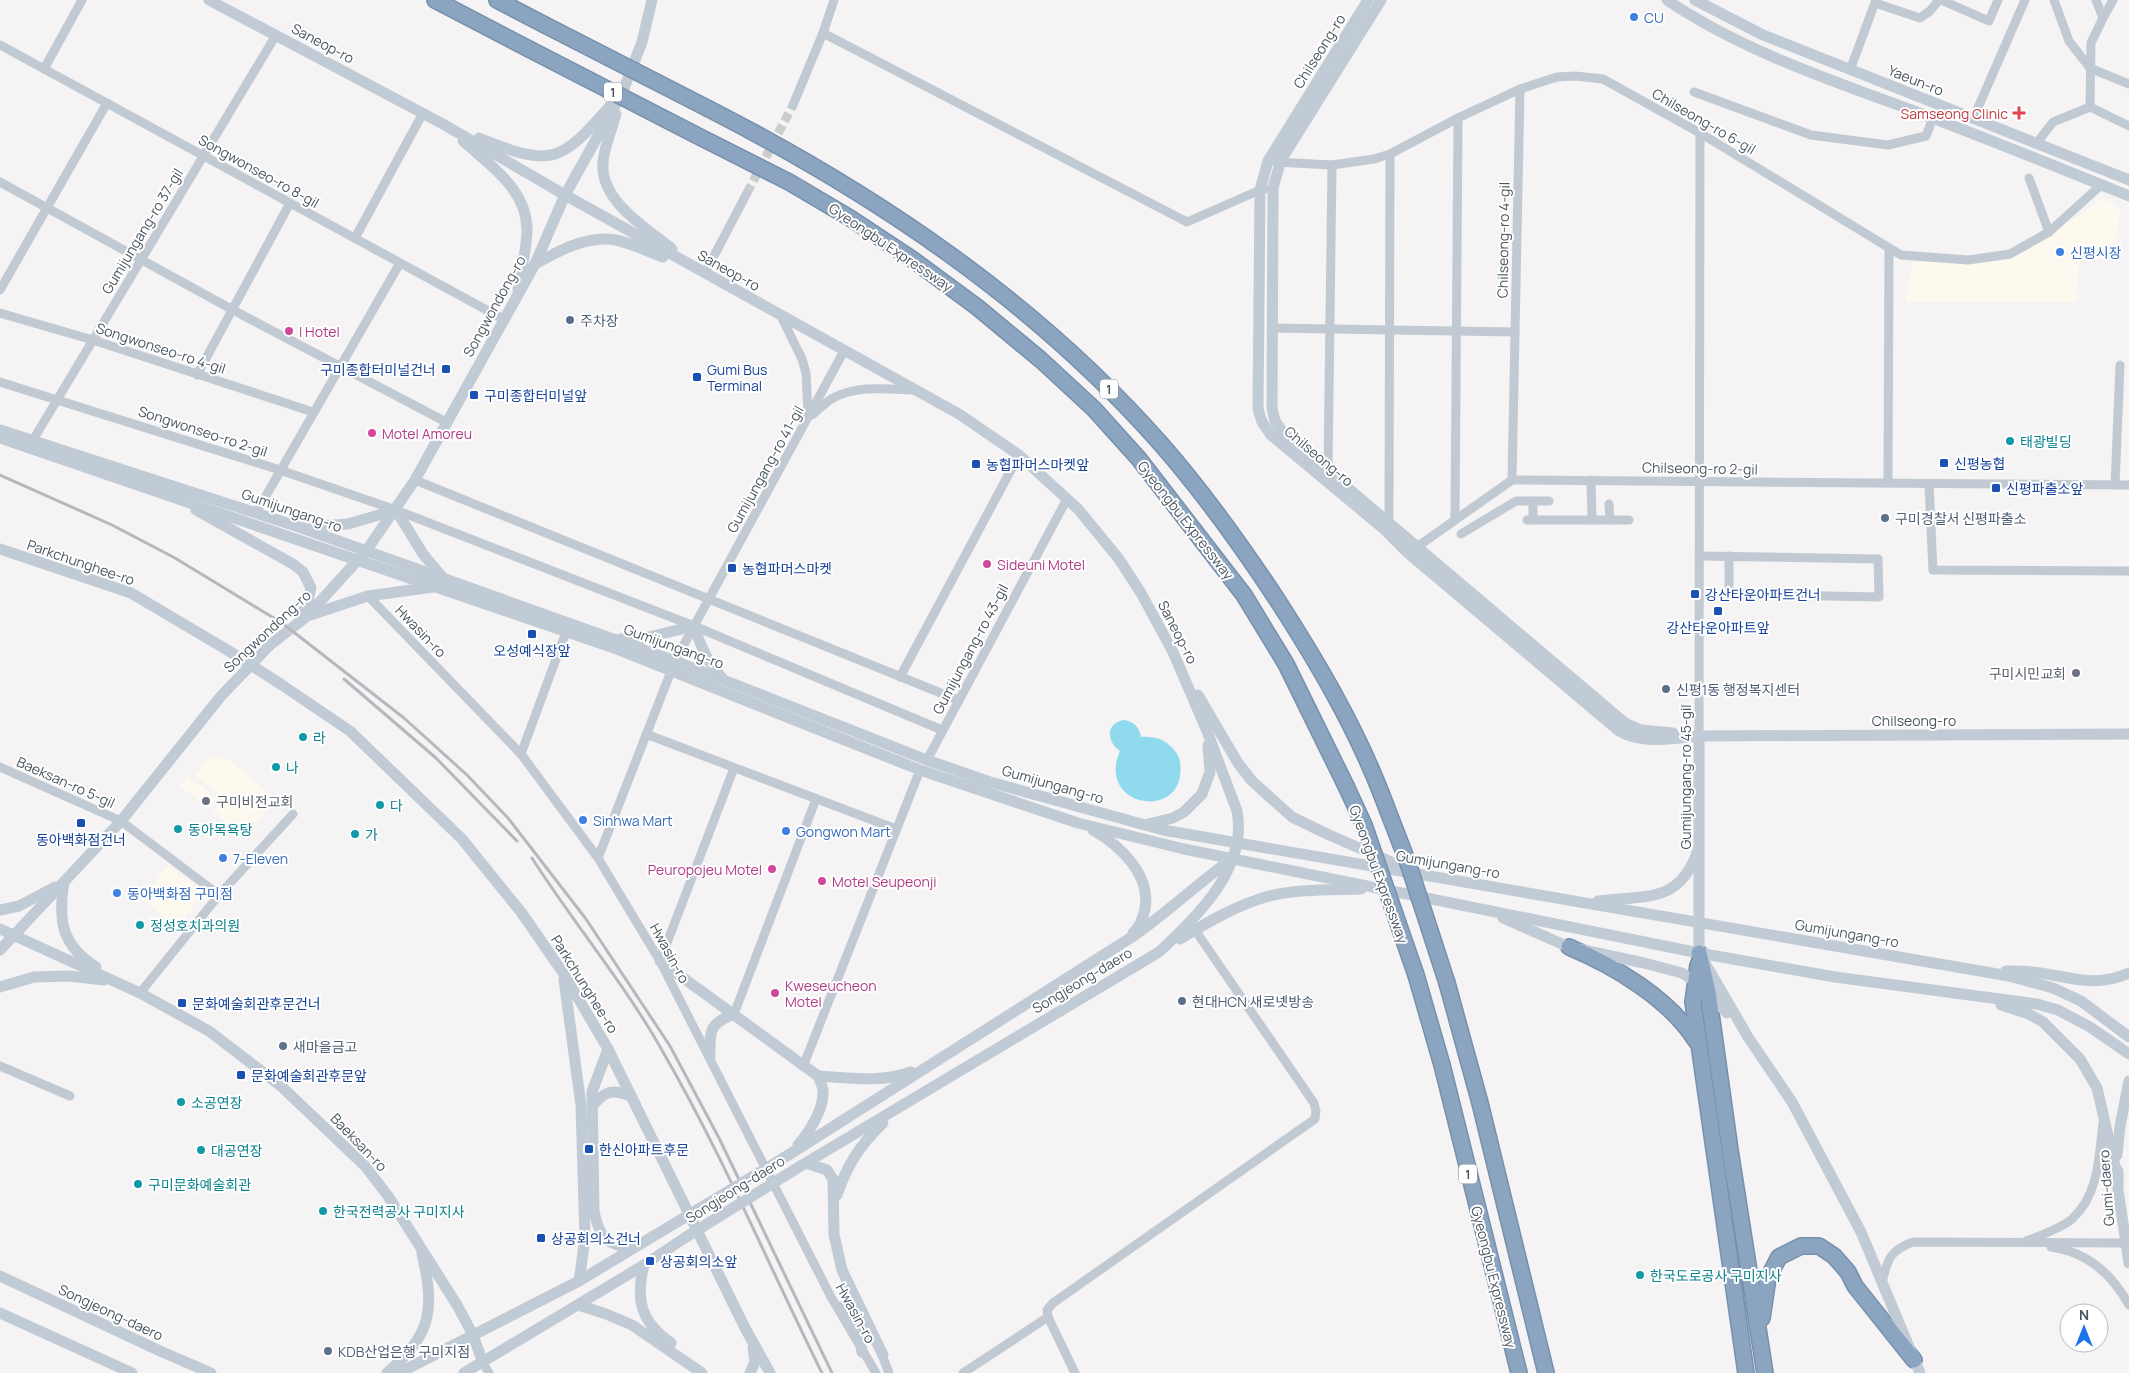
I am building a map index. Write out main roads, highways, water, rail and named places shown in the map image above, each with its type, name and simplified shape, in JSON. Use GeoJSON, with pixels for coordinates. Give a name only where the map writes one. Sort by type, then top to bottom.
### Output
{"type":"FeatureCollection","features":[{"type":"Feature","properties":{"kind":"highway","name":"Gyeongbu Expressway"},"geometry":{"type":"LineString","coordinates":[[435,0],[804,191],[850,218],[912,259],[984,313],[1041,360],[1094,409],[1139,459],[1244,595],[1286,664],[1364,825],[1416,975],[1442,1065],[1519,1373]]}},
{"type":"Feature","properties":{"kind":"highway","name":"Gyeongbu Expressway"},"geometry":{"type":"LineString","coordinates":[[497,0],[709,109],[816,168],[866,197],[934,243],[1000,292],[1053,336],[1106,385],[1161,444],[1246,553],[1313,655],[1367,758],[1408,862],[1448,983],[1480,1103],[1546,1373]]}},
{"type":"Feature","properties":{"kind":"highway"},"geometry":{"type":"LineString","coordinates":[[1568,947],[1631,979],[1677,1015],[1699,1045]]}},
{"type":"Feature","properties":{"kind":"highway"},"geometry":{"type":"LineString","coordinates":[[1746,1373],[1693,1002],[1699,953],[1708,992],[1730,1150],[1766,1369]]}},
{"type":"Feature","properties":{"kind":"highway"},"geometry":{"type":"LineString","coordinates":[[1760,1335],[1768,1278],[1779,1257],[1801,1246],[1819,1246],[1834,1256],[1848,1272],[1855,1286],[1917,1366]]}},
{"type":"Feature","properties":{"kind":"water"},"geometry":{"type":"Polygon","coordinates":[[[1123,720],[1135,725],[1141,737],[1157,738],[1166,742],[1178,756],[1180,776],[1174,790],[1164,798],[1152,801],[1139,800],[1127,794],[1119,783],[1116,769],[1120,751],[1112,743],[1110,734],[1113,725],[1123,720]]]}},
{"type":"Feature","properties":{"kind":"tunnel"},"geometry":{"type":"LineString","coordinates":[[747,193],[793,105]]}},
{"type":"Feature","properties":{"kind":"railway"},"geometry":{"type":"LineString","coordinates":[[0,475],[112,525],[175,558],[282,623],[404,718],[467,775],[508,818],[586,919],[670,1046],[719,1138],[832,1373]]}},
{"type":"Feature","properties":{"kind":"railway"},"geometry":{"type":"LineString","coordinates":[[344,679],[436,758],[517,841]]}},
{"type":"Feature","properties":{"kind":"railway"},"geometry":{"type":"LineString","coordinates":[[532,858],[632,1002],[685,1091],[726,1171],[822,1373]]}},
{"type":"Feature","properties":{"kind":"place","name":"CU"},"geometry":{"type":"Point","coordinates":[1634,17]}},
{"type":"Feature","properties":{"kind":"place","name":"Samseong Clinic"},"geometry":{"type":"Point","coordinates":[2019,113]}},
{"type":"Feature","properties":{"kind":"place","name":"신평시장"},"geometry":{"type":"Point","coordinates":[2060,252]}},
{"type":"Feature","properties":{"kind":"place","name":"주차장"},"geometry":{"type":"Point","coordinates":[570,320]}},
{"type":"Feature","properties":{"kind":"place","name":"I Hotel"},"geometry":{"type":"Point","coordinates":[289,331]}},
{"type":"Feature","properties":{"kind":"place","name":"구미종합터미널건너"},"geometry":{"type":"Point","coordinates":[446,369]}},
{"type":"Feature","properties":{"kind":"place","name":"Gumi Bus Terminal"},"geometry":{"type":"Point","coordinates":[697,377]}},
{"type":"Feature","properties":{"kind":"place","name":"구미종합터미널앞"},"geometry":{"type":"Point","coordinates":[474,395]}},
{"type":"Feature","properties":{"kind":"place","name":"Motel Amoreu"},"geometry":{"type":"Point","coordinates":[372,433]}},
{"type":"Feature","properties":{"kind":"place","name":"태광빌딩"},"geometry":{"type":"Point","coordinates":[2010,441]}},
{"type":"Feature","properties":{"kind":"place","name":"신평농협"},"geometry":{"type":"Point","coordinates":[1944,463]}},
{"type":"Feature","properties":{"kind":"place","name":"농협파머스마켓앞"},"geometry":{"type":"Point","coordinates":[976,464]}},
{"type":"Feature","properties":{"kind":"place","name":"신평파출소앞"},"geometry":{"type":"Point","coordinates":[1996,488]}},
{"type":"Feature","properties":{"kind":"place","name":"구미경찰서 신평파출소"},"geometry":{"type":"Point","coordinates":[1885,518]}},
{"type":"Feature","properties":{"kind":"place","name":"Sideuni Motel"},"geometry":{"type":"Point","coordinates":[987,564]}},
{"type":"Feature","properties":{"kind":"place","name":"농협파머스마켓"},"geometry":{"type":"Point","coordinates":[732,568]}},
{"type":"Feature","properties":{"kind":"place","name":"강산타운아파트건너"},"geometry":{"type":"Point","coordinates":[1695,594]}},
{"type":"Feature","properties":{"kind":"place","name":"강산타운아파트앞"},"geometry":{"type":"Point","coordinates":[1718,611]}},
{"type":"Feature","properties":{"kind":"place","name":"오성예식장앞"},"geometry":{"type":"Point","coordinates":[532,634]}},
{"type":"Feature","properties":{"kind":"place","name":"구미시민교회"},"geometry":{"type":"Point","coordinates":[2076,673]}},
{"type":"Feature","properties":{"kind":"place","name":"신평1동 행정복지센터"},"geometry":{"type":"Point","coordinates":[1666,689]}},
{"type":"Feature","properties":{"kind":"place","name":"라"},"geometry":{"type":"Point","coordinates":[303,737]}},
{"type":"Feature","properties":{"kind":"place","name":"나"},"geometry":{"type":"Point","coordinates":[276,767]}},
{"type":"Feature","properties":{"kind":"place","name":"구미비전교회"},"geometry":{"type":"Point","coordinates":[206,801]}},
{"type":"Feature","properties":{"kind":"place","name":"다"},"geometry":{"type":"Point","coordinates":[380,805]}},
{"type":"Feature","properties":{"kind":"place","name":"Sinhwa Mart"},"geometry":{"type":"Point","coordinates":[583,820]}},
{"type":"Feature","properties":{"kind":"place","name":"동아백화점건너"},"geometry":{"type":"Point","coordinates":[81,823]}},
{"type":"Feature","properties":{"kind":"place","name":"동아목욕탕"},"geometry":{"type":"Point","coordinates":[178,829]}},
{"type":"Feature","properties":{"kind":"place","name":"Gongwon Mart"},"geometry":{"type":"Point","coordinates":[786,831]}},
{"type":"Feature","properties":{"kind":"place","name":"가"},"geometry":{"type":"Point","coordinates":[355,834]}},
{"type":"Feature","properties":{"kind":"place","name":"7-Eleven"},"geometry":{"type":"Point","coordinates":[223,858]}},
{"type":"Feature","properties":{"kind":"place","name":"Peuropojeu Motel"},"geometry":{"type":"Point","coordinates":[772,869]}},
{"type":"Feature","properties":{"kind":"place","name":"Motel Seupeonji"},"geometry":{"type":"Point","coordinates":[822,881]}},
{"type":"Feature","properties":{"kind":"place","name":"동아백화점 구미점"},"geometry":{"type":"Point","coordinates":[117,893]}},
{"type":"Feature","properties":{"kind":"place","name":"정성호치과의원"},"geometry":{"type":"Point","coordinates":[140,925]}},
{"type":"Feature","properties":{"kind":"place","name":"Kweseucheon Motel"},"geometry":{"type":"Point","coordinates":[775,993]}},
{"type":"Feature","properties":{"kind":"place","name":"현대HCN 새로넷방송"},"geometry":{"type":"Point","coordinates":[1182,1001]}},
{"type":"Feature","properties":{"kind":"place","name":"문화예술회관후문건너"},"geometry":{"type":"Point","coordinates":[182,1003]}},
{"type":"Feature","properties":{"kind":"place","name":"새마을금고"},"geometry":{"type":"Point","coordinates":[283,1046]}},
{"type":"Feature","properties":{"kind":"place","name":"문화예술회관후문앞"},"geometry":{"type":"Point","coordinates":[241,1075]}},
{"type":"Feature","properties":{"kind":"place","name":"소공연장"},"geometry":{"type":"Point","coordinates":[181,1102]}},
{"type":"Feature","properties":{"kind":"place","name":"한신아파트후문"},"geometry":{"type":"Point","coordinates":[589,1149]}},
{"type":"Feature","properties":{"kind":"place","name":"대공연장"},"geometry":{"type":"Point","coordinates":[201,1150]}},
{"type":"Feature","properties":{"kind":"place","name":"구미문화예술회관"},"geometry":{"type":"Point","coordinates":[138,1184]}},
{"type":"Feature","properties":{"kind":"place","name":"한국전력공사 구미지사"},"geometry":{"type":"Point","coordinates":[323,1211]}},
{"type":"Feature","properties":{"kind":"place","name":"상공회의소건너"},"geometry":{"type":"Point","coordinates":[541,1238]}},
{"type":"Feature","properties":{"kind":"place","name":"상공회의소앞"},"geometry":{"type":"Point","coordinates":[650,1261]}},
{"type":"Feature","properties":{"kind":"place","name":"한국도로공사 구미지사"},"geometry":{"type":"Point","coordinates":[1640,1275]}},
{"type":"Feature","properties":{"kind":"place","name":"KDB산업은행 구미지점"},"geometry":{"type":"Point","coordinates":[328,1351]}}]}
